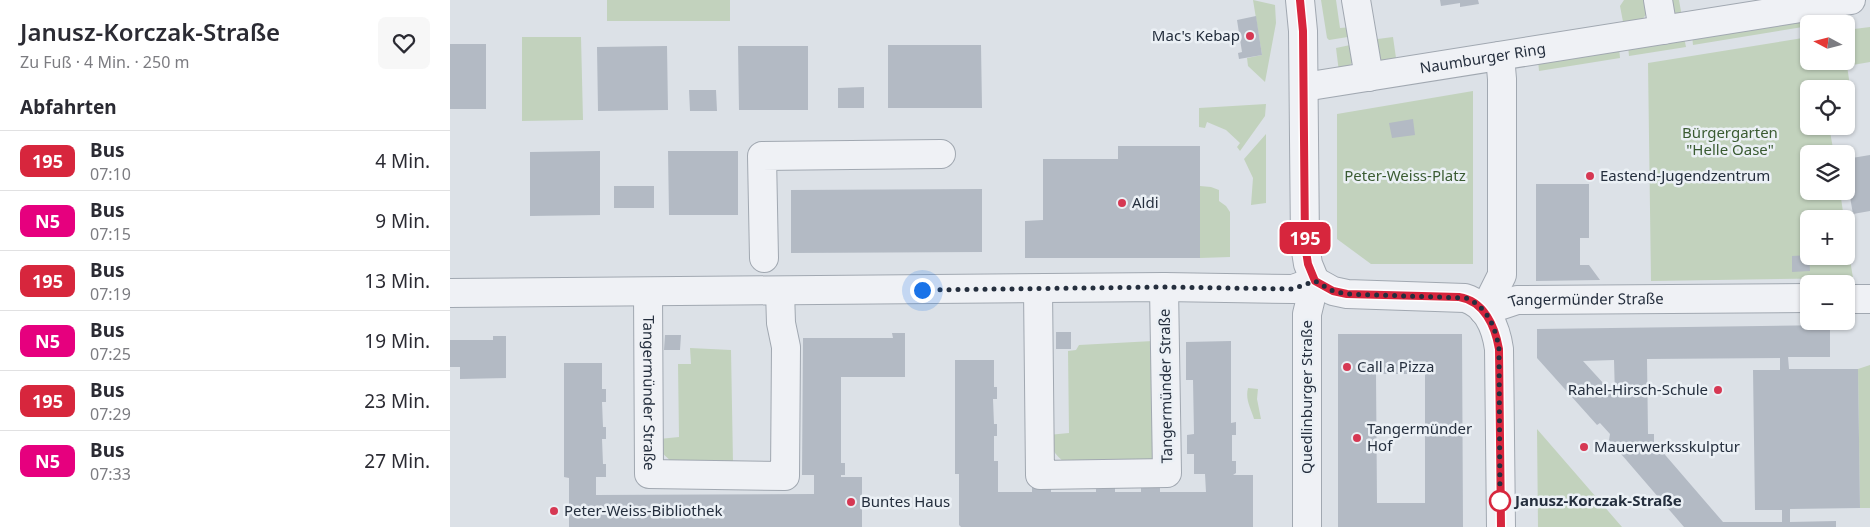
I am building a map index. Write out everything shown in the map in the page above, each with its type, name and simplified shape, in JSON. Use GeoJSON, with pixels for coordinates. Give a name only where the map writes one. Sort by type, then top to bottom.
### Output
{"type":"FeatureCollection","features":[{"type":"Feature","properties":{"kind":"street"},"geometry":{"type":"LineString","coordinates":[[1300,0],[1303,31],[1305,245],[1308,264],[1315,281],[1333,291],[1347,294],[1466,298],[1472,300],[1484,311],[1497,336],[1499,349],[1501,527]]}},
{"type":"Feature","properties":{"kind":"street"},"geometry":{"type":"LineString","coordinates":[[1356,0],[1369,77]]}},
{"type":"Feature","properties":{"kind":"street"},"geometry":{"type":"LineString","coordinates":[[1658,0],[1662,30]]}},
{"type":"Feature","properties":{"kind":"street","name":"Naumburger Ring"},"geometry":{"type":"LineString","coordinates":[[1304,87],[1851,0]]}},
{"type":"Feature","properties":{"kind":"street"},"geometry":{"type":"LineString","coordinates":[[1484,311],[1502,275],[1502,79],[1500,56]]}},
{"type":"Feature","properties":{"kind":"street"},"geometry":{"type":"LineString","coordinates":[[764,258],[762,156],[941,154]]}},
{"type":"Feature","properties":{"kind":"street","name":"Tangermünder Straße"},"geometry":{"type":"LineString","coordinates":[[450,293],[1164,287],[1293,289],[1315,281]]}},
{"type":"Feature","properties":{"kind":"street","name":"Quedlinburger Straße"},"geometry":{"type":"LineString","coordinates":[[1308,527],[1307,314],[1315,281]]}},
{"type":"Feature","properties":{"kind":"street","name":"Tangermünder Straße"},"geometry":{"type":"LineString","coordinates":[[1038,289],[1040,474],[1167,473],[1164,287]]}},
{"type":"Feature","properties":{"kind":"street","name":"Tangermünder Straße"},"geometry":{"type":"LineString","coordinates":[[648,292],[649,474],[785,476],[786,347],[781,322],[780,291]]}},
{"type":"Feature","properties":{"kind":"street","name":"Tangermünder Straße"},"geometry":{"type":"LineString","coordinates":[[1484,311],[1517,300],[1800,298]]}},
{"type":"Feature","properties":{"kind":"street"},"geometry":{"type":"LineString","coordinates":[[1855,299],[1870,299]]}},
{"type":"Feature","properties":{"kind":"green space"},"geometry":{"type":"Polygon","coordinates":[[[607,0],[730,0],[730,21],[607,21],[607,0]]]}},
{"type":"Feature","properties":{"kind":"green space"},"geometry":{"type":"Polygon","coordinates":[[[1253,0],[1275,5],[1276,23],[1265,82],[1248,66],[1247,58],[1262,55],[1253,0]]]}},
{"type":"Feature","properties":{"kind":"green space"},"geometry":{"type":"Polygon","coordinates":[[[1321,0],[1336,0],[1340,28],[1353,27],[1354,36],[1329,40],[1327,38],[1321,0]]]}},
{"type":"Feature","properties":{"kind":"green space"},"geometry":{"type":"Polygon","coordinates":[[[1624,0],[1649,0],[1645,16],[1635,23],[1624,27],[1620,6],[1624,0]]]}},
{"type":"Feature","properties":{"kind":"green space"},"geometry":{"type":"Polygon","coordinates":[[[1663,0],[1679,0],[1682,17],[1671,10],[1663,0]]]}},
{"type":"Feature","properties":{"kind":"green space"},"geometry":{"type":"Polygon","coordinates":[[[1848,9],[1849,15],[1812,15],[1848,9]]]}},
{"type":"Feature","properties":{"kind":"green space"},"geometry":{"type":"Polygon","coordinates":[[[1800,17],[1800,27],[1693,45],[1692,35],[1800,17]]]}},
{"type":"Feature","properties":{"kind":"green space","name":"Bürgergarten \"Helle Oase\""},"geometry":{"type":"Polygon","coordinates":[[[1870,27],[1870,62],[1855,65],[1855,29],[1870,27]]]}},
{"type":"Feature","properties":{"kind":"green space"},"geometry":{"type":"Polygon","coordinates":[[[522,37],[581,37],[583,120],[522,121],[522,37]]]}},
{"type":"Feature","properties":{"kind":"green space"},"geometry":{"type":"Polygon","coordinates":[[[1393,37],[1397,65],[1385,62],[1379,58],[1370,40],[1393,37]]]}},
{"type":"Feature","properties":{"kind":"green space"},"geometry":{"type":"Polygon","coordinates":[[[1684,37],[1686,47],[1629,56],[1628,46],[1684,37]]]}},
{"type":"Feature","properties":{"kind":"green space","name":"Bürgergarten \"Helle Oase\""},"geometry":{"type":"Polygon","coordinates":[[[1800,38],[1800,70],[1848,70],[1849,80],[1800,80],[1800,135],[1831,135],[1832,145],[1800,145],[1800,200],[1841,200],[1843,210],[1800,210],[1800,265],[1851,265],[1853,275],[1800,275],[1800,279],[1651,281],[1648,63],[1800,38]]]}},
{"type":"Feature","properties":{"kind":"green space"},"geometry":{"type":"Polygon","coordinates":[[[1355,44],[1353,62],[1339,72],[1336,48],[1355,44]]]}},
{"type":"Feature","properties":{"kind":"green space"},"geometry":{"type":"Polygon","coordinates":[[[1619,47],[1620,58],[1539,71],[1538,60],[1619,47]]]}},
{"type":"Feature","properties":{"kind":"green space","name":"Peter-Weiss-Platz"},"geometry":{"type":"Polygon","coordinates":[[[1473,91],[1473,264],[1371,264],[1337,239],[1337,114],[1473,91]]]}},
{"type":"Feature","properties":{"kind":"green space"},"geometry":{"type":"Polygon","coordinates":[[[1266,104],[1265,116],[1240,151],[1237,147],[1240,143],[1226,130],[1207,122],[1205,128],[1199,127],[1199,108],[1266,104]]]}},
{"type":"Feature","properties":{"kind":"green space"},"geometry":{"type":"Polygon","coordinates":[[[1266,134],[1266,203],[1251,205],[1253,178],[1244,159],[1266,134]]]}},
{"type":"Feature","properties":{"kind":"green space"},"geometry":{"type":"Polygon","coordinates":[[[1200,186],[1219,190],[1219,201],[1230,212],[1230,257],[1200,258],[1200,186]]]}},
{"type":"Feature","properties":{"kind":"green space"},"geometry":{"type":"Polygon","coordinates":[[[1153,341],[1159,445],[1152,461],[1070,467],[1053,450],[1048,435],[1069,433],[1068,351],[1076,350],[1079,345],[1153,341]]]}},
{"type":"Feature","properties":{"kind":"green space"},"geometry":{"type":"Polygon","coordinates":[[[690,348],[731,350],[733,463],[674,464],[661,452],[659,439],[679,437],[678,364],[691,364],[690,348]]]}},
{"type":"Feature","properties":{"kind":"green space"},"geometry":{"type":"Polygon","coordinates":[[[1870,365],[1870,508],[1860,508],[1858,369],[1870,365]]]}},
{"type":"Feature","properties":{"kind":"green space"},"geometry":{"type":"Polygon","coordinates":[[[1248,388],[1258,389],[1257,399],[1261,419],[1254,419],[1248,400],[1248,388]]]}},
{"type":"Feature","properties":{"kind":"green space"},"geometry":{"type":"Polygon","coordinates":[[[1537,429],[1622,527],[1538,527],[1537,429]]]}},
{"type":"Feature","properties":{"kind":"building"},"geometry":{"type":"Polygon","coordinates":[[[1440,0],[1478,0],[1479,4],[1460,7],[1460,3],[1441,6],[1440,0]]]}},
{"type":"Feature","properties":{"kind":"building","name":"Mac's Kebap"},"geometry":{"type":"Polygon","coordinates":[[[1256,16],[1262,55],[1239,59],[1238,53],[1242,52],[1237,20],[1256,16]]]}},
{"type":"Feature","properties":{"kind":"building"},"geometry":{"type":"Polygon","coordinates":[[[450,44],[486,44],[486,109],[450,109],[450,44]]]}},
{"type":"Feature","properties":{"kind":"building"},"geometry":{"type":"Polygon","coordinates":[[[888,45],[981,45],[982,108],[888,108],[888,45]]]}},
{"type":"Feature","properties":{"kind":"building"},"geometry":{"type":"Polygon","coordinates":[[[667,46],[668,110],[598,111],[597,47],[667,46]]]}},
{"type":"Feature","properties":{"kind":"building"},"geometry":{"type":"Polygon","coordinates":[[[738,46],[808,46],[808,110],[739,110],[738,46]]]}},
{"type":"Feature","properties":{"kind":"building"},"geometry":{"type":"Polygon","coordinates":[[[864,87],[864,108],[838,108],[838,88],[864,87]]]}},
{"type":"Feature","properties":{"kind":"building"},"geometry":{"type":"Polygon","coordinates":[[[689,90],[716,90],[717,111],[690,111],[689,90]]]}},
{"type":"Feature","properties":{"kind":"building"},"geometry":{"type":"Polygon","coordinates":[[[1413,119],[1415,135],[1392,138],[1389,123],[1413,119]]]}},
{"type":"Feature","properties":{"kind":"building","name":"Aldi"},"geometry":{"type":"Polygon","coordinates":[[[1118,146],[1200,146],[1200,258],[1025,258],[1025,221],[1043,220],[1043,159],[1118,159],[1118,146]]]}},
{"type":"Feature","properties":{"kind":"building"},"geometry":{"type":"Polygon","coordinates":[[[600,151],[600,215],[530,216],[530,152],[600,151]]]}},
{"type":"Feature","properties":{"kind":"building"},"geometry":{"type":"Polygon","coordinates":[[[668,151],[738,151],[738,215],[669,215],[668,151]]]}},
{"type":"Feature","properties":{"kind":"building"},"geometry":{"type":"Polygon","coordinates":[[[1870,155],[1870,211],[1855,214],[1851,200],[1855,200],[1855,158],[1870,155]]]}},
{"type":"Feature","properties":{"kind":"building"},"geometry":{"type":"Polygon","coordinates":[[[1536,184],[1589,184],[1589,238],[1580,238],[1580,265],[1589,265],[1600,280],[1536,281],[1536,184]]]}},
{"type":"Feature","properties":{"kind":"building"},"geometry":{"type":"Polygon","coordinates":[[[614,186],[654,186],[654,208],[614,208],[614,186]]]}},
{"type":"Feature","properties":{"kind":"building"},"geometry":{"type":"Polygon","coordinates":[[[982,189],[982,252],[791,253],[791,190],[982,189]]]}},
{"type":"Feature","properties":{"kind":"building"},"geometry":{"type":"Polygon","coordinates":[[[1792,256],[1800,256],[1800,265],[1810,265],[1810,271],[1792,272],[1792,256]]]}},
{"type":"Feature","properties":{"kind":"building","name":"Rahel-Hirsch-Schule"},"geometry":{"type":"Polygon","coordinates":[[[1800,325],[1800,330],[1830,330],[1830,357],[1788,357],[1789,369],[1858,369],[1860,508],[1790,509],[1790,522],[1836,521],[1836,527],[1684,527],[1609,440],[1610,434],[1600,423],[1597,425],[1537,358],[1537,329],[1800,325]],[[1780,358],[1647,359],[1648,434],[1654,434],[1654,442],[1723,522],[1782,522],[1782,510],[1755,510],[1753,370],[1780,370],[1780,358]],[[1614,360],[1583,361],[1615,396],[1614,360]]]}},
{"type":"Feature","properties":{"kind":"building"},"geometry":{"type":"Polygon","coordinates":[[[1056,332],[1071,332],[1071,349],[1056,349],[1056,332]]]}},
{"type":"Feature","properties":{"kind":"building"},"geometry":{"type":"Polygon","coordinates":[[[892,333],[905,333],[905,377],[841,377],[841,463],[845,463],[845,475],[841,475],[841,477],[862,477],[862,527],[569,527],[569,478],[564,477],[564,363],[602,363],[602,389],[606,389],[606,402],[602,402],[603,427],[606,427],[606,439],[602,439],[603,464],[606,464],[606,477],[596,477],[596,495],[814,494],[814,475],[802,475],[803,338],[893,338],[892,333]]]}},
{"type":"Feature","properties":{"kind":"building","name":"Tangermünder Hof"},"geometry":{"type":"Polygon","coordinates":[[[1338,334],[1462,334],[1463,527],[1338,527],[1338,334]],[[1376,374],[1377,503],[1425,503],[1425,374],[1376,374]]]}},
{"type":"Feature","properties":{"kind":"building"},"geometry":{"type":"Polygon","coordinates":[[[665,335],[681,335],[680,350],[664,350],[665,335]]]}},
{"type":"Feature","properties":{"kind":"building"},"geometry":{"type":"Polygon","coordinates":[[[493,336],[506,336],[506,378],[460,379],[460,367],[450,367],[450,340],[493,340],[493,336]]]}},
{"type":"Feature","properties":{"kind":"building"},"geometry":{"type":"Polygon","coordinates":[[[1231,341],[1231,423],[1236,422],[1236,435],[1232,435],[1232,461],[1236,461],[1236,473],[1233,475],[1253,475],[1253,527],[961,527],[959,525],[959,474],[955,474],[955,360],[994,360],[994,387],[997,387],[997,399],[993,399],[994,424],[997,424],[997,436],[994,436],[994,461],[998,461],[998,492],[1032,492],[1032,486],[1051,486],[1051,492],[1096,492],[1096,485],[1115,486],[1115,492],[1141,492],[1141,485],[1160,485],[1160,492],[1206,492],[1205,474],[1194,474],[1194,454],[1187,454],[1187,435],[1194,434],[1193,380],[1186,380],[1186,342],[1231,341]]]}},
{"type":"Feature","properties":{"kind":"bus line","name":"195"},"geometry":{"type":"LineString","coordinates":[[1300,0],[1303,31],[1305,245],[1310,271],[1315,281],[1323,287],[1342,294],[1459,297],[1472,300],[1484,311],[1493,325],[1499,349],[1501,527]]}},
{"type":"Feature","properties":{"kind":"place","name":"Mac's Kebap"},"geometry":{"type":"Point","coordinates":[1250,36]}},
{"type":"Feature","properties":{"kind":"place","name":"Eastend-Jugendzentrum"},"geometry":{"type":"Point","coordinates":[1590,176]}},
{"type":"Feature","properties":{"kind":"place","name":"Aldi"},"geometry":{"type":"Point","coordinates":[1122,203]}},
{"type":"Feature","properties":{"kind":"place","name":"Call a Pizza"},"geometry":{"type":"Point","coordinates":[1347,367]}},
{"type":"Feature","properties":{"kind":"place","name":"Rahel-Hirsch-Schule"},"geometry":{"type":"Point","coordinates":[1718,390]}},
{"type":"Feature","properties":{"kind":"place","name":"Tangermünder Hof"},"geometry":{"type":"Point","coordinates":[1357,438]}},
{"type":"Feature","properties":{"kind":"place","name":"Mauerwerksskulptur"},"geometry":{"type":"Point","coordinates":[1584,447]}},
{"type":"Feature","properties":{"kind":"place","name":"Janusz-Korczak-Straße"},"geometry":{"type":"Point","coordinates":[1500,501]}},
{"type":"Feature","properties":{"kind":"place","name":"Buntes Haus"},"geometry":{"type":"Point","coordinates":[851,502]}},
{"type":"Feature","properties":{"kind":"place","name":"Peter-Weiss-Bibliothek"},"geometry":{"type":"Point","coordinates":[554,511]}},
{"type":"Feature","properties":{"kind":"route"},"geometry":{"type":"LineString","coordinates":[[922,290],[1164,287],[1293,289],[1315,281],[1323,287],[1342,294],[1459,297],[1472,300],[1484,311],[1493,325],[1499,349],[1500,501]]}}]}
